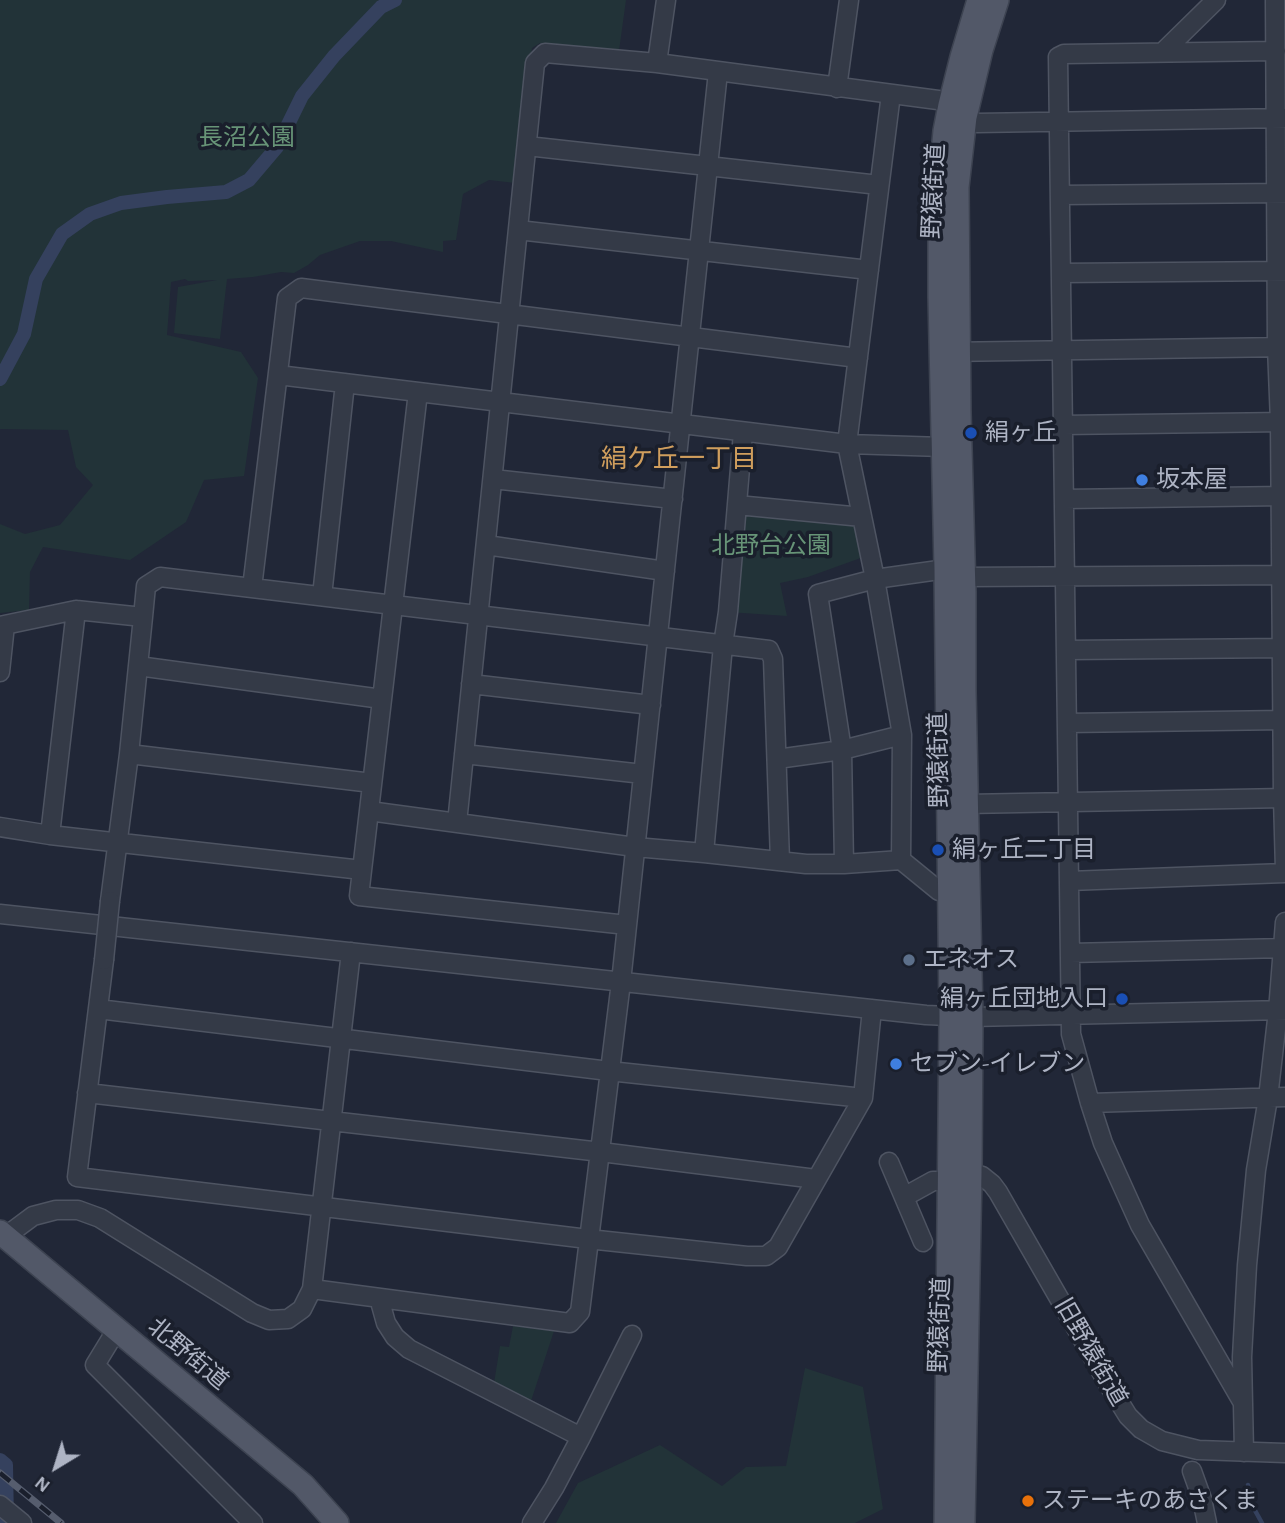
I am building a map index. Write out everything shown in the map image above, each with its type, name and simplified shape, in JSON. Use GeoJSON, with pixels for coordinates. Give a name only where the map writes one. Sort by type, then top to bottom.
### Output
{"type":"FeatureCollection","features":[{"type":"Feature","properties":{"kind":"main road","name":"野猿街道"},"geometry":{"type":"LineString","coordinates":[[946,1523],[966,804],[954,573],[943,447],[957,187],[957,111],[965,46],[979,0]]}},
{"type":"Feature","properties":{"kind":"main road","name":"野猿街道"},"geometry":{"type":"LineString","coordinates":[[957,111],[997,0]]}},
{"type":"Feature","properties":{"kind":"main road","name":"野猿街道"},"geometry":{"type":"LineString","coordinates":[[950,352],[954,573],[950,892],[961,1017]]}},
{"type":"Feature","properties":{"kind":"main road","name":"野猿街道"},"geometry":{"type":"LineString","coordinates":[[956,1174],[962,1523]]}},
{"type":"Feature","properties":{"kind":"main road","name":"北野街道"},"geometry":{"type":"LineString","coordinates":[[3,1234],[303,1485],[337,1523]]}},
{"type":"Feature","properties":{"kind":"street"},"geometry":{"type":"LineString","coordinates":[[657,64],[666,0]]}},
{"type":"Feature","properties":{"kind":"street"},"geometry":{"type":"LineString","coordinates":[[837,88],[849,0]]}},
{"type":"Feature","properties":{"kind":"street"},"geometry":{"type":"LineString","coordinates":[[1163,52],[1216,0]]}},
{"type":"Feature","properties":{"kind":"street"},"geometry":{"type":"LineString","coordinates":[[1069,881],[1285,871],[1281,118],[1275,0]]}},
{"type":"Feature","properties":{"kind":"street"},"geometry":{"type":"LineString","coordinates":[[1058,57],[1065,54],[1276,51]]}},
{"type":"Feature","properties":{"kind":"street"},"geometry":{"type":"LineString","coordinates":[[1058,57],[1276,51]]}},
{"type":"Feature","properties":{"kind":"street"},"geometry":{"type":"LineString","coordinates":[[457,822],[535,63],[545,53],[657,64],[938,100],[977,123],[1281,118]]}},
{"type":"Feature","properties":{"kind":"street"},"geometry":{"type":"LineString","coordinates":[[1058,57],[1072,1034],[1103,1143],[1140,1225],[1243,1403]]}},
{"type":"Feature","properties":{"kind":"street"},"geometry":{"type":"LineString","coordinates":[[312,1289],[570,1323],[580,1312],[621,982],[718,72]]}},
{"type":"Feature","properties":{"kind":"street"},"geometry":{"type":"LineString","coordinates":[[891,94],[847,444],[875,579],[902,735],[901,860]]}},
{"type":"Feature","properties":{"kind":"street"},"geometry":{"type":"LineString","coordinates":[[527,146],[879,185]]}},
{"type":"Feature","properties":{"kind":"street"},"geometry":{"type":"LineString","coordinates":[[1060,195],[1281,193]]}},
{"type":"Feature","properties":{"kind":"street"},"geometry":{"type":"LineString","coordinates":[[518,230],[869,270]]}},
{"type":"Feature","properties":{"kind":"street"},"geometry":{"type":"LineString","coordinates":[[1061,273],[1281,271]]}},
{"type":"Feature","properties":{"kind":"street"},"geometry":{"type":"LineString","coordinates":[[252,588],[287,298],[301,288],[858,358]]}},
{"type":"Feature","properties":{"kind":"street"},"geometry":{"type":"LineString","coordinates":[[950,352],[1281,347]]}},
{"type":"Feature","properties":{"kind":"street"},"geometry":{"type":"LineString","coordinates":[[278,375],[847,444],[943,447]]}},
{"type":"Feature","properties":{"kind":"street"},"geometry":{"type":"LineString","coordinates":[[322,596],[345,383]]}},
{"type":"Feature","properties":{"kind":"street"},"geometry":{"type":"LineString","coordinates":[[418,392],[359,896],[627,925]]}},
{"type":"Feature","properties":{"kind":"street"},"geometry":{"type":"LineString","coordinates":[[1063,425],[1282,422]]}},
{"type":"Feature","properties":{"kind":"street"},"geometry":{"type":"LineString","coordinates":[[704,853],[743,432]]}},
{"type":"Feature","properties":{"kind":"street"},"geometry":{"type":"LineString","coordinates":[[493,479],[673,499]]}},
{"type":"Feature","properties":{"kind":"street"},"geometry":{"type":"LineString","coordinates":[[1064,499],[1283,496]]}},
{"type":"Feature","properties":{"kind":"street"},"geometry":{"type":"LineString","coordinates":[[737,505],[862,517]]}},
{"type":"Feature","properties":{"kind":"street"},"geometry":{"type":"LineString","coordinates":[[486,545],[665,571]]}},
{"type":"Feature","properties":{"kind":"street"},"geometry":{"type":"LineString","coordinates":[[844,864],[842,750],[818,594],[875,579],[954,573],[1065,577],[1283,575]]}},
{"type":"Feature","properties":{"kind":"street"},"geometry":{"type":"LineString","coordinates":[[780,861],[773,659],[769,650],[160,577],[146,586],[129,754],[77,1177],[588,1239],[766,1256],[778,1248],[863,1098],[872,1009]]}},
{"type":"Feature","properties":{"kind":"street"},"geometry":{"type":"LineString","coordinates":[[0,672],[3,625],[76,610],[143,617]]}},
{"type":"Feature","properties":{"kind":"street"},"geometry":{"type":"LineString","coordinates":[[50,835],[76,610]]}},
{"type":"Feature","properties":{"kind":"street"},"geometry":{"type":"LineString","coordinates":[[1066,650],[1284,648]]}},
{"type":"Feature","properties":{"kind":"street"},"geometry":{"type":"LineString","coordinates":[[138,666],[382,699]]}},
{"type":"Feature","properties":{"kind":"street"},"geometry":{"type":"LineString","coordinates":[[471,684],[650,705]]}},
{"type":"Feature","properties":{"kind":"street"},"geometry":{"type":"LineString","coordinates":[[1067,723],[1284,720]]}},
{"type":"Feature","properties":{"kind":"street"},"geometry":{"type":"LineString","coordinates":[[777,759],[842,750],[902,735]]}},
{"type":"Feature","properties":{"kind":"street"},"geometry":{"type":"LineString","coordinates":[[129,754],[372,783]]}},
{"type":"Feature","properties":{"kind":"street"},"geometry":{"type":"LineString","coordinates":[[464,754],[643,775]]}},
{"type":"Feature","properties":{"kind":"street"},"geometry":{"type":"LineString","coordinates":[[966,804],[1284,798]]}},
{"type":"Feature","properties":{"kind":"street"},"geometry":{"type":"LineString","coordinates":[[369,811],[635,847],[806,864],[901,860],[939,891],[950,892]]}},
{"type":"Feature","properties":{"kind":"street"},"geometry":{"type":"LineString","coordinates":[[0,827],[362,870]]}},
{"type":"Feature","properties":{"kind":"street"},"geometry":{"type":"LineString","coordinates":[[0,914],[961,1017],[1282,1010]]}},
{"type":"Feature","properties":{"kind":"street"},"geometry":{"type":"LineString","coordinates":[[1244,1452],[1242,1357],[1247,1265],[1256,1170],[1276,1098],[1285,922]]}},
{"type":"Feature","properties":{"kind":"street"},"geometry":{"type":"LineString","coordinates":[[1070,953],[1284,948]]}},
{"type":"Feature","properties":{"kind":"street"},"geometry":{"type":"LineString","coordinates":[[3,1234],[33,1216],[56,1210],[78,1210],[100,1219],[252,1313],[269,1320],[288,1319],[302,1309],[312,1289],[351,952]]}},
{"type":"Feature","properties":{"kind":"street"},"geometry":{"type":"LineString","coordinates":[[98,1009],[609,1071],[863,1098]]}},
{"type":"Feature","properties":{"kind":"street"},"geometry":{"type":"LineString","coordinates":[[87,1093],[816,1179]]}},
{"type":"Feature","properties":{"kind":"street"},"geometry":{"type":"LineString","coordinates":[[1090,1103],[1276,1098]]}},
{"type":"Feature","properties":{"kind":"street"},"geometry":{"type":"LineString","coordinates":[[889,1163],[923,1242]]}},
{"type":"Feature","properties":{"kind":"street"},"geometry":{"type":"LineString","coordinates":[[904,1198],[933,1181],[956,1174]]}},
{"type":"Feature","properties":{"kind":"street","name":"旧野猿街道"},"geometry":{"type":"LineString","coordinates":[[956,1174],[982,1176],[992,1184],[1128,1416],[1141,1429],[1161,1441],[1198,1450],[1285,1453]]}},
{"type":"Feature","properties":{"kind":"street"},"geometry":{"type":"LineString","coordinates":[[379,1298],[386,1323],[395,1337],[409,1349],[581,1437]]}},
{"type":"Feature","properties":{"kind":"street"},"geometry":{"type":"LineString","coordinates":[[117,1329],[95,1365],[253,1523]]}},
{"type":"Feature","properties":{"kind":"street"},"geometry":{"type":"LineString","coordinates":[[532,1523],[554,1488],[632,1335]]}},
{"type":"Feature","properties":{"kind":"street"},"geometry":{"type":"LineString","coordinates":[[1192,1471],[1207,1523]]}},
{"type":"Feature","properties":{"kind":"street"},"geometry":{"type":"LineString","coordinates":[[0,1505],[22,1523]]}},
{"type":"Feature","properties":{"kind":"green space","name":"長沼公園"},"geometry":{"type":"Polygon","coordinates":[[[0,0],[626,0],[619,51],[540,43],[532,48],[515,183],[489,180],[463,194],[456,240],[443,241],[443,252],[391,241],[360,241],[320,255],[294,273],[281,272],[227,279],[220,339],[174,333],[178,287],[217,280],[185,279],[171,282],[167,335],[241,352],[258,378],[244,476],[204,480],[186,522],[130,560],[43,547],[30,572],[29,610],[0,613],[0,524],[25,534],[60,525],[93,485],[76,467],[68,430],[0,429],[0,0]]]}},
{"type":"Feature","properties":{"kind":"green space","name":"北野台公園"},"geometry":{"type":"Polygon","coordinates":[[[737,505],[862,517],[869,555],[808,577],[780,583],[787,616],[728,612],[737,505]]]}},
{"type":"Feature","properties":{"kind":"green space"},"geometry":{"type":"Polygon","coordinates":[[[513,1326],[554,1331],[531,1401],[494,1383],[500,1346],[509,1347],[513,1326]]]}},
{"type":"Feature","properties":{"kind":"green space"},"geometry":{"type":"Polygon","coordinates":[[[805,1368],[863,1387],[883,1509],[855,1523],[556,1523],[578,1483],[660,1445],[722,1486],[746,1467],[786,1466],[805,1368]]]}},
{"type":"Feature","properties":{"kind":"waterway"},"geometry":{"type":"LineString","coordinates":[[0,379],[24,334],[36,279],[62,234],[90,214],[121,203],[226,192],[249,180],[277,147],[302,96],[334,56],[381,7],[395,0]]}},
{"type":"Feature","properties":{"kind":"waterway"},"geometry":{"type":"LineString","coordinates":[[0,1460],[6,1465],[8,1523]]}},
{"type":"Feature","properties":{"kind":"waterway"},"geometry":{"type":"LineString","coordinates":[[1248,1485],[1252,1505],[1262,1523]]}},
{"type":"Feature","properties":{"kind":"railway"},"geometry":{"type":"LineString","coordinates":[[0,1473],[61,1523]]}},
{"type":"Feature","properties":{"kind":"place","name":"絹ヶ丘"},"geometry":{"type":"Point","coordinates":[971,433]}},
{"type":"Feature","properties":{"kind":"place","name":"坂本屋"},"geometry":{"type":"Point","coordinates":[1142,480]}},
{"type":"Feature","properties":{"kind":"place","name":"絹ヶ丘二丁目"},"geometry":{"type":"Point","coordinates":[938,850]}},
{"type":"Feature","properties":{"kind":"place","name":"エネオス"},"geometry":{"type":"Point","coordinates":[909,960]}},
{"type":"Feature","properties":{"kind":"place","name":"絹ヶ丘団地入口"},"geometry":{"type":"Point","coordinates":[1122,999]}},
{"type":"Feature","properties":{"kind":"place","name":"セブン-イレブン"},"geometry":{"type":"Point","coordinates":[896,1064]}},
{"type":"Feature","properties":{"kind":"place","name":"ステーキのあさくま"},"geometry":{"type":"Point","coordinates":[1028,1501]}},
{"type":"Feature","properties":{"kind":"district","name":"絹ケ丘一丁目"},"geometry":{"type":"Point","coordinates":[679,459]}}]}
